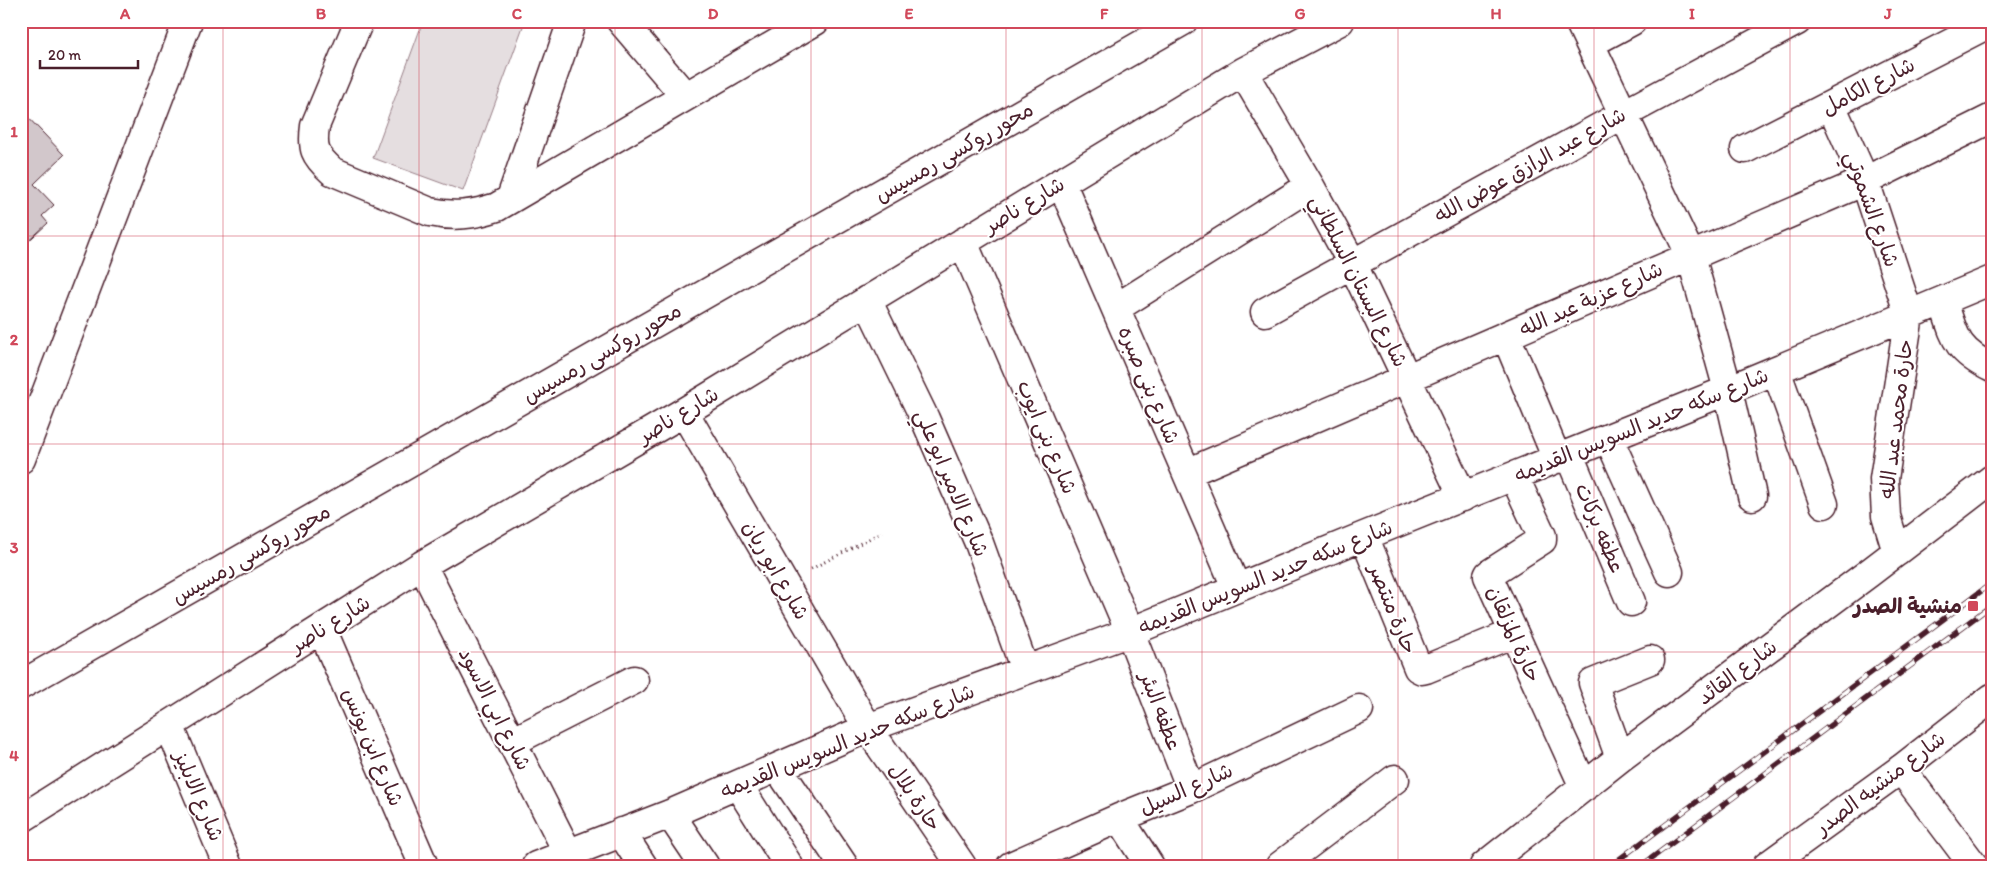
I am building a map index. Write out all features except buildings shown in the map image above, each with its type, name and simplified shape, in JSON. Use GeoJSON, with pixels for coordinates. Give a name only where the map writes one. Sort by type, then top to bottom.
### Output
{"type":"FeatureCollection","features":[{"type":"Feature","properties":{"kind":"street"},"geometry":{"type":"LineString","coordinates":[[21,459],[188,21]]}},
{"type":"Feature","properties":{"kind":"street"},"geometry":{"type":"LineString","coordinates":[[359,21],[316,126],[313,143],[319,159],[332,171],[430,212],[464,216],[497,207],[815,21]]}},
{"type":"Feature","properties":{"kind":"street"},"geometry":{"type":"LineString","coordinates":[[511,198],[572,21]]}},
{"type":"Feature","properties":{"kind":"street"},"geometry":{"type":"LineString","coordinates":[[621,21],[685,96]]}},
{"type":"Feature","properties":{"kind":"street","name":"محور روكسى رمسيس"},"geometry":{"type":"LineString","coordinates":[[21,685],[1183,21]]}},
{"type":"Feature","properties":{"kind":"street","name":"شارع ناصر"},"geometry":{"type":"LineString","coordinates":[[21,819],[422,565],[684,412],[1243,72],[1340,21]]}},
{"type":"Feature","properties":{"kind":"street"},"geometry":{"type":"LineString","coordinates":[[1632,21],[1585,32],[1691,256],[1728,390],[1752,496]]}},
{"type":"Feature","properties":{"kind":"street","name":"شارع عبد الرازق عوض الله"},"geometry":{"type":"LineString","coordinates":[[1265,312],[1797,21]]}},
{"type":"Feature","properties":{"kind":"street","name":"شارع الكامل"},"geometry":{"type":"LineString","coordinates":[[1745,149],[1986,23]]}},
{"type":"Feature","properties":{"kind":"street","name":"شارع البستان السلطاني"},"geometry":{"type":"LineString","coordinates":[[1243,72],[1310,186],[1352,263],[1463,497]]}},
{"type":"Feature","properties":{"kind":"street","name":"شارع الشموتي"},"geometry":{"type":"LineString","coordinates":[[1831,105],[1865,181],[1908,315]]}},
{"type":"Feature","properties":{"kind":"street","name":"شارع عزبة عبد الله"},"geometry":{"type":"LineString","coordinates":[[1187,473],[1407,376],[1506,336],[1865,181],[1992,118]]}},
{"type":"Feature","properties":{"kind":"street","name":"شارع بنى صبره"},"geometry":{"type":"LineString","coordinates":[[1061,182],[1236,587]]}},
{"type":"Feature","properties":{"kind":"street"},"geometry":{"type":"LineString","coordinates":[[1116,308],[1310,186]]}},
{"type":"Feature","properties":{"kind":"street","name":"شارع بنى ايوب"},"geometry":{"type":"LineString","coordinates":[[964,242],[1130,632]]}},
{"type":"Feature","properties":{"kind":"street","name":"شارع سكه حديد السويس القديمه"},"geometry":{"type":"LineString","coordinates":[[537,866],[568,852],[670,814],[868,728],[1130,632],[1236,587],[1609,439],[1992,280]]}},
{"type":"Feature","properties":{"kind":"street","name":"شارع الامير ابو علي"},"geometry":{"type":"LineString","coordinates":[[867,300],[925,419],[979,543],[1025,670]]}},
{"type":"Feature","properties":{"kind":"street"},"geometry":{"type":"LineString","coordinates":[[1943,301],[1953,332],[1962,349],[1978,361],[1992,368]]}},
{"type":"Feature","properties":{"kind":"street","name":"حارة محمد عبد الله"},"geometry":{"type":"LineString","coordinates":[[1897,552],[1886,516],[1884,478],[1908,315]]}},
{"type":"Feature","properties":{"kind":"street","name":"عطفه بركات"},"geometry":{"type":"LineString","coordinates":[[1506,336],[1631,602]]}},
{"type":"Feature","properties":{"kind":"street"},"geometry":{"type":"LineString","coordinates":[[1776,370],[1824,504]]}},
{"type":"Feature","properties":{"kind":"street","name":"شارع ابو ريان"},"geometry":{"type":"LineString","coordinates":[[684,412],[868,728]]}},
{"type":"Feature","properties":{"kind":"street"},"geometry":{"type":"LineString","coordinates":[[1609,439],[1669,572]]}},
{"type":"Feature","properties":{"kind":"street","name":"حارة المزلقان"},"geometry":{"type":"LineString","coordinates":[[1514,476],[1542,537],[1541,541],[1488,575],[1584,787]]}},
{"type":"Feature","properties":{"kind":"street","name":"شارع القائد"},"geometry":{"type":"LineString","coordinates":[[1484,866],[1620,758],[1992,479]]}},
{"type":"Feature","properties":{"kind":"street","name":"حارة منتصر"},"geometry":{"type":"LineString","coordinates":[[1364,536],[1418,668],[1426,669],[1514,633]]}},
{"type":"Feature","properties":{"kind":"street","name":"شارع ابي الاسود"},"geometry":{"type":"LineString","coordinates":[[422,565],[568,852]]}},
{"type":"Feature","properties":{"kind":"street","name":"شارع ابن يونس"},"geometry":{"type":"LineString","coordinates":[[322,629],[424,866]]}},
{"type":"Feature","properties":{"kind":"street","name":"عطفه البئر"},"geometry":{"type":"LineString","coordinates":[[1130,632],[1191,789]]}},
{"type":"Feature","properties":{"kind":"street"},"geometry":{"type":"LineString","coordinates":[[1620,758],[1592,683],[1650,660]]}},
{"type":"Feature","properties":{"kind":"street"},"geometry":{"type":"LineString","coordinates":[[512,742],[634,680]]}},
{"type":"Feature","properties":{"kind":"street","name":"شارع منشيه الصدر"},"geometry":{"type":"LineString","coordinates":[[1767,866],[1901,769],[1992,698]]}},
{"type":"Feature","properties":{"kind":"street","name":"شارع السيل"},"geometry":{"type":"LineString","coordinates":[[1011,866],[1119,818],[1191,789],[1359,709]]}},
{"type":"Feature","properties":{"kind":"street","name":"شارع الابليز"},"geometry":{"type":"LineString","coordinates":[[170,725],[228,866]]}},
{"type":"Feature","properties":{"kind":"street","name":"حارة بلال"},"geometry":{"type":"LineString","coordinates":[[868,728],[962,866]]}},
{"type":"Feature","properties":{"kind":"street"},"geometry":{"type":"LineString","coordinates":[[778,768],[844,866]]}},
{"type":"Feature","properties":{"kind":"street"},"geometry":{"type":"LineString","coordinates":[[1901,769],[1974,866]]}},
{"type":"Feature","properties":{"kind":"street"},"geometry":{"type":"LineString","coordinates":[[1280,866],[1395,779]]}},
{"type":"Feature","properties":{"kind":"street"},"geometry":{"type":"LineString","coordinates":[[738,785],[789,866]]}},
{"type":"Feature","properties":{"kind":"street"},"geometry":{"type":"LineString","coordinates":[[670,814],[705,866]]}},
{"type":"Feature","properties":{"kind":"street"},"geometry":{"type":"LineString","coordinates":[[1119,818],[1150,866]]}},
{"type":"Feature","properties":{"kind":"street"},"geometry":{"type":"LineString","coordinates":[[621,832],[643,866]]}},
{"type":"Feature","properties":{"kind":"path"},"geometry":{"type":"LineString","coordinates":[[784,582],[882,532]]}},
{"type":"Feature","properties":{"kind":"shaded area"},"geometry":{"type":"Polygon","coordinates":[[[423,21],[525,21],[463,191],[373,158],[423,21]]]}},
{"type":"Feature","properties":{"kind":"railway"},"geometry":{"type":"LineString","coordinates":[[1610,866],[1992,583]]}},
{"type":"Feature","properties":{"kind":"railway"},"geometry":{"type":"LineString","coordinates":[[1641,866],[1992,605]]}},
{"type":"Feature","properties":{"kind":"place","name":"منشية الصدر"},"geometry":{"type":"Point","coordinates":[1973,606]}}]}
